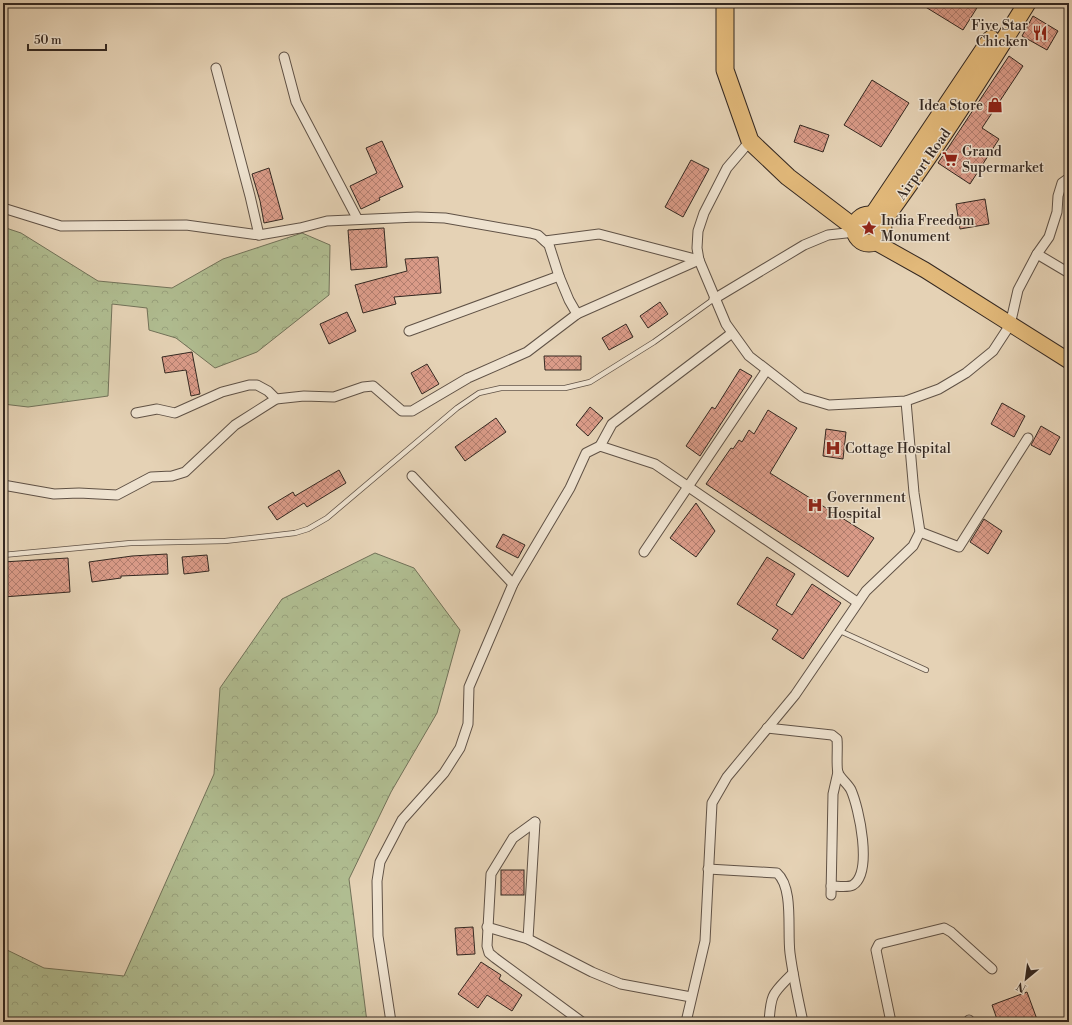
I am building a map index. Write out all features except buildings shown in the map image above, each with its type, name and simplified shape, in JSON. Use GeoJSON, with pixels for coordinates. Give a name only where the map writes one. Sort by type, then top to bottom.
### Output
{"type":"FeatureCollection","features":[{"type":"Feature","properties":{"kind":"highway"},"geometry":{"type":"LineString","coordinates":[[725,3],[725,70],[750,140],[788,177],[815,197],[869,227]]}},
{"type":"Feature","properties":{"kind":"highway","name":"Airport Road"},"geometry":{"type":"LineString","coordinates":[[869,227],[1015,3]]}},
{"type":"Feature","properties":{"kind":"highway","name":"Airport Road"},"geometry":{"type":"LineString","coordinates":[[869,227],[918,173],[1027,3]]}},
{"type":"Feature","properties":{"kind":"main road"},"geometry":{"type":"LineString","coordinates":[[869,227],[925,270],[1069,361]]}},
{"type":"Feature","properties":{"kind":"street"},"geometry":{"type":"LineString","coordinates":[[284,57],[296,102],[357,218]]}},
{"type":"Feature","properties":{"kind":"street"},"geometry":{"type":"LineString","coordinates":[[216,68],[250,196],[258,235]]}},
{"type":"Feature","properties":{"kind":"street"},"geometry":{"type":"LineString","coordinates":[[750,140],[727,168],[704,213],[698,232],[697,248],[699,260],[714,299],[726,324],[749,356],[766,371],[802,397],[829,405],[906,401],[940,389],[966,373],[993,351],[1010,325],[1018,290],[1048,237],[1057,212],[1058,196],[1062,183],[1069,178]]}},
{"type":"Feature","properties":{"kind":"street"},"geometry":{"type":"LineString","coordinates":[[3,208],[61,226],[186,225],[258,235],[300,228],[327,221],[357,218],[418,216],[445,218],[530,233],[538,235],[549,245],[559,276],[569,300],[577,314]]}},
{"type":"Feature","properties":{"kind":"street"},"geometry":{"type":"LineString","coordinates":[[714,299],[804,244],[828,235],[869,227]]}},
{"type":"Feature","properties":{"kind":"street"},"geometry":{"type":"LineString","coordinates":[[545,241],[599,234],[699,260]]}},
{"type":"Feature","properties":{"kind":"street"},"geometry":{"type":"LineString","coordinates":[[1037,254],[1069,273]]}},
{"type":"Feature","properties":{"kind":"street"},"geometry":{"type":"LineString","coordinates":[[3,485],[54,494],[79,492],[117,494],[151,477],[172,476],[185,472],[235,425],[276,399],[304,396],[334,397],[363,387],[373,386],[402,411],[412,411],[468,378],[527,352],[577,314],[699,260]]}},
{"type":"Feature","properties":{"kind":"street"},"geometry":{"type":"LineString","coordinates":[[409,331],[559,276]]}},
{"type":"Feature","properties":{"kind":"street"},"geometry":{"type":"LineString","coordinates":[[391,1022],[378,936],[377,881],[380,862],[402,820],[444,773],[460,748],[468,724],[469,687],[513,584],[570,488],[586,453],[600,446],[612,424],[732,333]]}},
{"type":"Feature","properties":{"kind":"street"},"geometry":{"type":"LineString","coordinates":[[644,552],[766,371]]}},
{"type":"Feature","properties":{"kind":"street"},"geometry":{"type":"LineString","coordinates":[[136,413],[157,409],[175,413],[222,392],[249,385],[256,385],[268,391],[276,399]]}},
{"type":"Feature","properties":{"kind":"street"},"geometry":{"type":"LineString","coordinates":[[686,1022],[704,941],[712,803],[727,777],[795,695],[840,631],[857,602],[866,591],[913,546],[920,532],[914,493],[906,401]]}},
{"type":"Feature","properties":{"kind":"street"},"geometry":{"type":"LineString","coordinates":[[920,532],[959,547],[1028,438]]}},
{"type":"Feature","properties":{"kind":"street"},"geometry":{"type":"LineString","coordinates":[[600,446],[655,464],[857,602]]}},
{"type":"Feature","properties":{"kind":"street"},"geometry":{"type":"LineString","coordinates":[[412,476],[513,584]]}},
{"type":"Feature","properties":{"kind":"street"},"geometry":{"type":"LineString","coordinates":[[767,728],[835,737],[837,739],[838,772],[833,794],[831,890],[854,884],[863,864],[863,836],[856,802],[846,783],[838,772]]}},
{"type":"Feature","properties":{"kind":"street"},"geometry":{"type":"LineString","coordinates":[[528,939],[535,822],[513,838],[491,874],[487,946],[489,952],[582,1022]]}},
{"type":"Feature","properties":{"kind":"street"},"geometry":{"type":"LineString","coordinates":[[708,869],[777,873],[783,878],[788,902],[790,951],[803,1022]]}},
{"type":"Feature","properties":{"kind":"street"},"geometry":{"type":"LineString","coordinates":[[487,927],[528,939],[592,972],[621,984],[691,997]]}},
{"type":"Feature","properties":{"kind":"street"},"geometry":{"type":"LineString","coordinates":[[891,1022],[876,950],[879,944],[944,928],[951,932],[992,969]]}},
{"type":"Feature","properties":{"kind":"street"},"geometry":{"type":"LineString","coordinates":[[769,1022],[771,999],[776,990],[794,973]]}},
{"type":"Feature","properties":{"kind":"lane"},"geometry":{"type":"LineString","coordinates":[[3,555],[131,543],[225,540],[294,533],[308,529],[327,518],[457,408],[479,393],[501,388],[565,388],[590,382],[654,342],[714,299]]}},
{"type":"Feature","properties":{"kind":"lane"},"geometry":{"type":"LineString","coordinates":[[840,631],[926,670]]}},
{"type":"Feature","properties":{"kind":"green space"},"geometry":{"type":"Polygon","coordinates":[[[3,227],[21,233],[98,281],[172,288],[223,259],[302,233],[330,245],[329,295],[257,352],[215,368],[176,338],[149,330],[147,308],[112,304],[108,396],[28,407],[3,404],[3,227]]]}},
{"type":"Feature","properties":{"kind":"green space"},"geometry":{"type":"Polygon","coordinates":[[[375,553],[414,568],[460,630],[437,713],[391,792],[349,879],[367,1022],[3,1022],[3,948],[44,968],[124,976],[214,774],[220,688],[282,599],[375,553]]]}},
{"type":"Feature","properties":{"kind":"place","name":"Five Star Chicken"},"geometry":{"type":"Point","coordinates":[1040,33]}},
{"type":"Feature","properties":{"kind":"place","name":"Idea Store"},"geometry":{"type":"Point","coordinates":[995,105]}},
{"type":"Feature","properties":{"kind":"place","name":"Grand Supermarket"},"geometry":{"type":"Point","coordinates":[950,159]}},
{"type":"Feature","properties":{"kind":"place","name":"India Freedom Monument"},"geometry":{"type":"Point","coordinates":[869,228]}},
{"type":"Feature","properties":{"kind":"place","name":"Cottage Hospital"},"geometry":{"type":"Point","coordinates":[833,448]}},
{"type":"Feature","properties":{"kind":"place","name":"Government Hospital"},"geometry":{"type":"Point","coordinates":[815,505]}}]}
